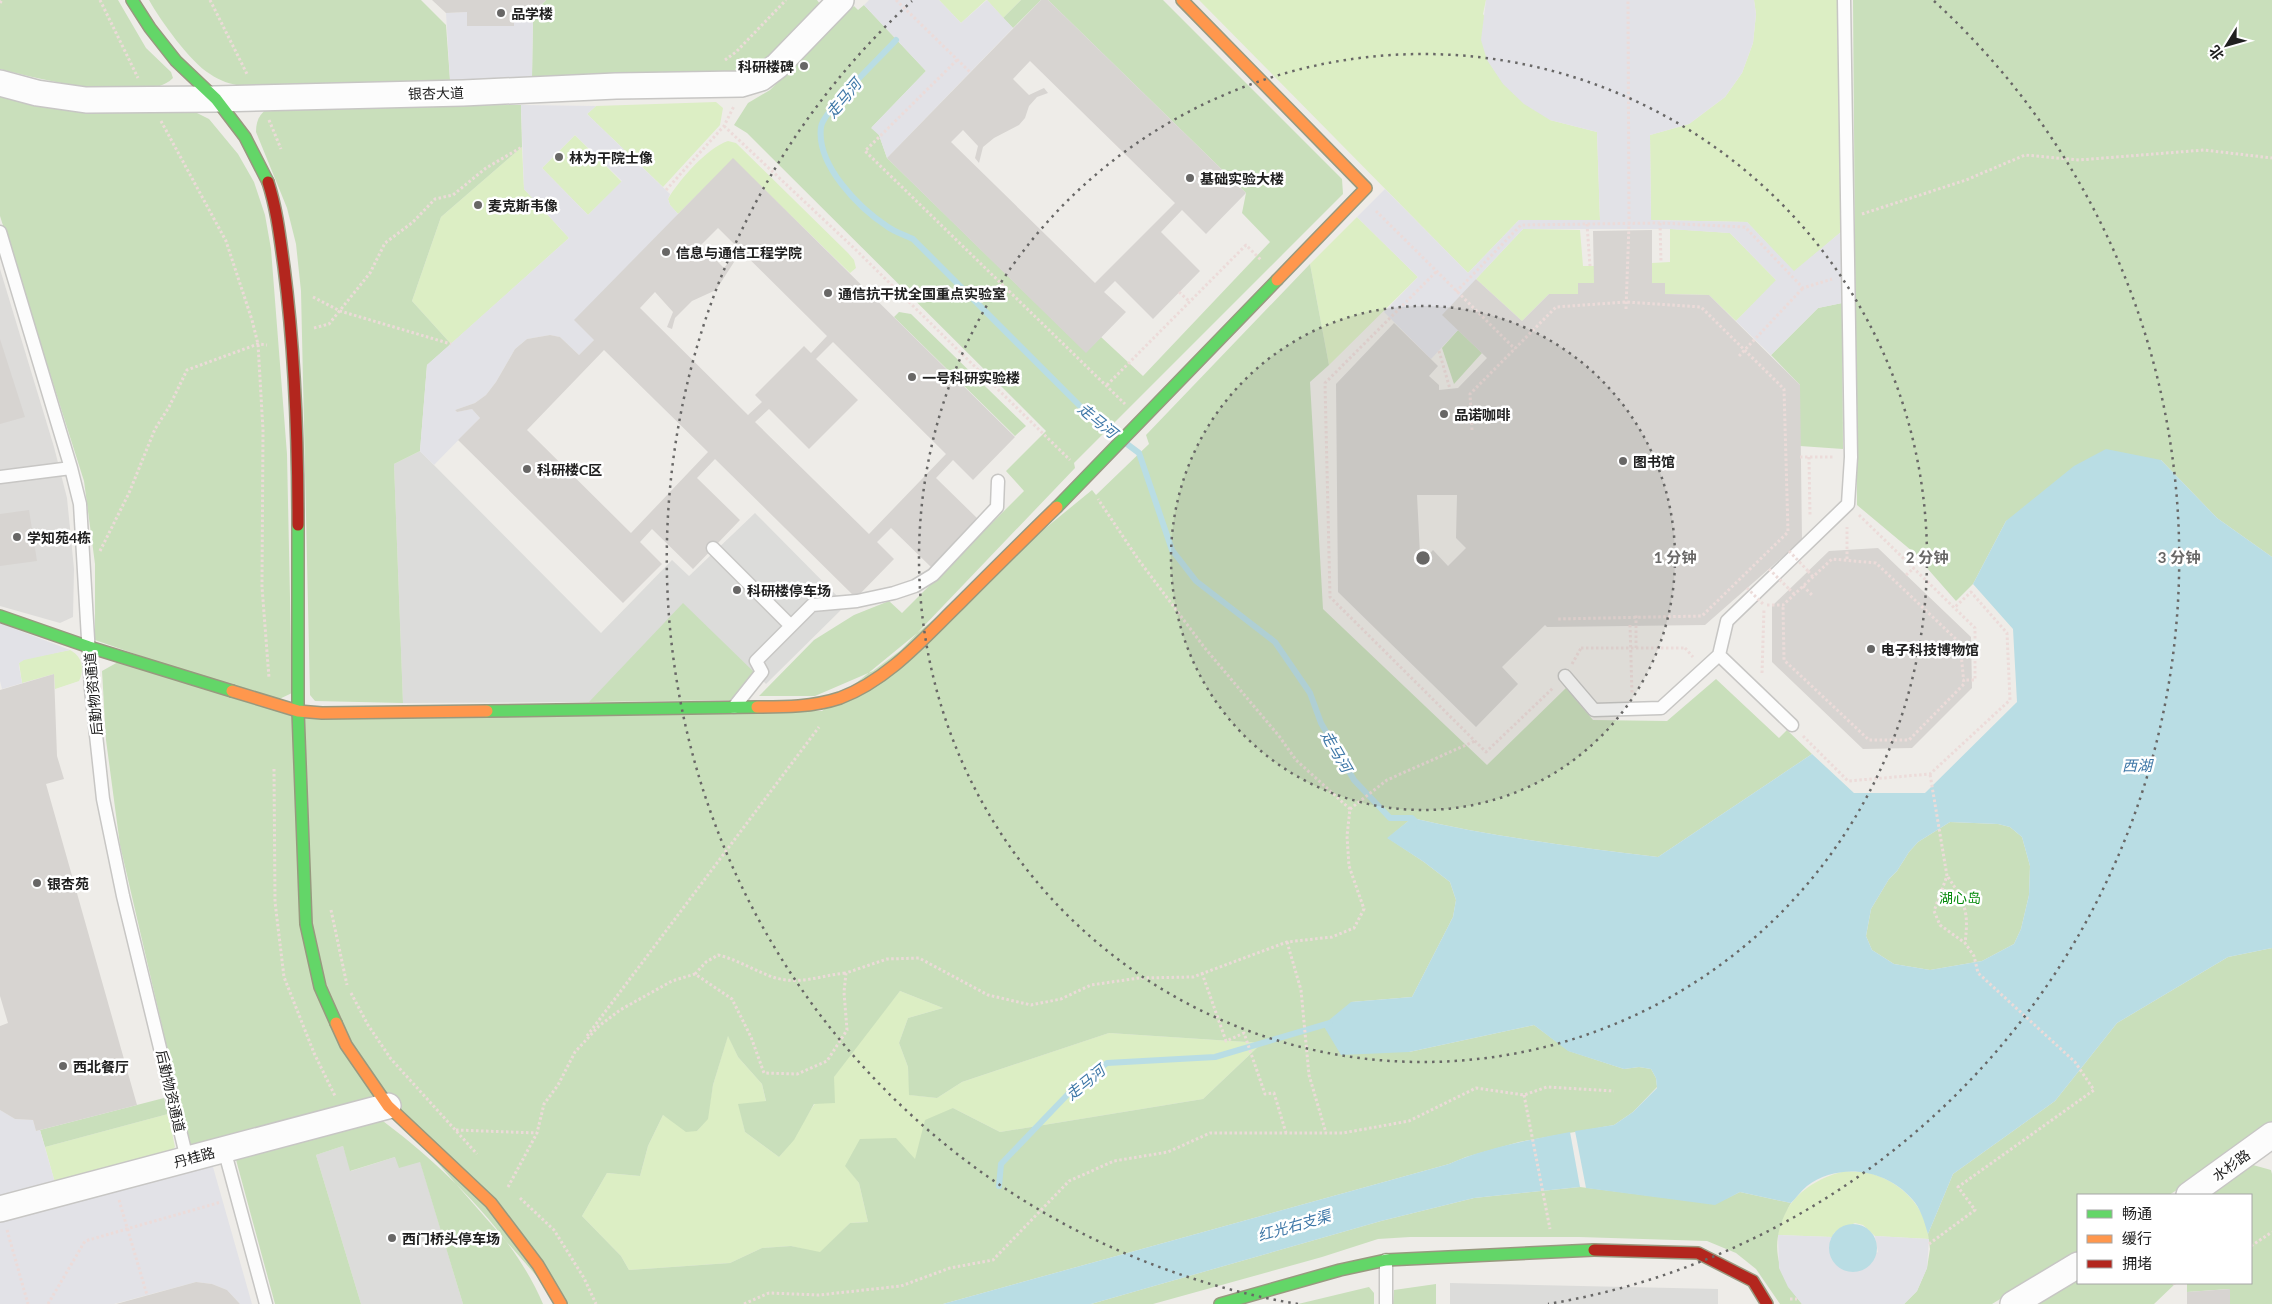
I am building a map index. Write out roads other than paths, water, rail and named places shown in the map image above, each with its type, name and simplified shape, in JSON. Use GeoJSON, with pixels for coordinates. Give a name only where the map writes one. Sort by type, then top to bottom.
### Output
{"type":"FeatureCollection","features":[{"type":"Feature","properties":{"kind":"street"},"geometry":{"type":"LineString","coordinates":[[132,0],[150,28],[176,61],[216,99],[245,137],[266,176],[275,203],[289,306],[290,346],[298,448],[298,711],[306,924],[320,987],[346,1045],[388,1106],[491,1203],[538,1265],[561,1304]]}},
{"type":"Feature","properties":{"kind":"street","name":"银杏大道"},"geometry":{"type":"LineString","coordinates":[[0,82],[37,93],[86,100],[464,93],[616,86],[740,84],[761,78],[777,66],[841,0]]}},
{"type":"Feature","properties":{"kind":"street"},"geometry":{"type":"LineString","coordinates":[[0,616],[89,647],[298,711],[340,713],[792,707],[817,704],[842,697],[872,680],[904,658],[1097,467],[1366,188],[1182,0]]}},
{"type":"Feature","properties":{"kind":"street","name":"丹桂路"},"geometry":{"type":"LineString","coordinates":[[0,1209],[388,1106]]}},
{"type":"Feature","properties":{"kind":"street","name":"水杉路"},"geometry":{"type":"LineString","coordinates":[[2190,1194],[2272,1135]]}},
{"type":"Feature","properties":{"kind":"street"},"geometry":{"type":"LineString","coordinates":[[1220,1304],[1265,1298],[1340,1270],[1386,1260],[1611,1249],[1698,1252],[1753,1281],[1766,1304]]}},
{"type":"Feature","properties":{"kind":"street"},"geometry":{"type":"LineString","coordinates":[[2013,1304],[2077,1266]]}},
{"type":"Feature","properties":{"kind":"lane"},"geometry":{"type":"LineString","coordinates":[[1565,676],[1594,710],[1661,708],[1719,654],[1728,622],[1848,504],[1851,456],[1844,0]]}},
{"type":"Feature","properties":{"kind":"lane","name":"后勤物资通道"},"geometry":{"type":"LineString","coordinates":[[0,232],[71,468],[80,504],[91,689],[103,799],[123,896],[187,1159]]}},
{"type":"Feature","properties":{"kind":"lane"},"geometry":{"type":"LineString","coordinates":[[0,477],[71,468]]}},
{"type":"Feature","properties":{"kind":"lane"},"geometry":{"type":"LineString","coordinates":[[734,707],[762,672],[756,660],[812,605],[857,601],[894,593],[915,586],[934,575],[997,507],[998,481]]}},
{"type":"Feature","properties":{"kind":"lane"},"geometry":{"type":"LineString","coordinates":[[713,548],[791,626]]}},
{"type":"Feature","properties":{"kind":"lane"},"geometry":{"type":"LineString","coordinates":[[1719,654],[1792,725]]}},
{"type":"Feature","properties":{"kind":"lane"},"geometry":{"type":"LineString","coordinates":[[224,1149],[266,1304]]}},
{"type":"Feature","properties":{"kind":"lane"},"geometry":{"type":"LineString","coordinates":[[1386,1260],[1386,1304]]}},
{"type":"Feature","properties":{"kind":"lane"},"geometry":{"type":"LineString","coordinates":[[1753,1281],[1753,1304]]}},
{"type":"Feature","properties":{"kind":"water","name":"西湖"},"geometry":{"type":"Polygon","coordinates":[[[2106,449],[2161,460],[2217,518],[2272,557],[2272,948],[2228,957],[2117,1023],[2055,1101],[1953,1174],[1928,1234],[1922,1215],[1912,1199],[1889,1181],[1876,1175],[1862,1172],[1833,1174],[1820,1178],[1807,1186],[1791,1203],[1740,1192],[1715,1205],[1586,1188],[1575,1131],[1614,1125],[1633,1112],[1657,1088],[1656,1078],[1651,1069],[1639,1067],[1624,1069],[1568,1051],[1534,1025],[1409,1052],[1341,1055],[1323,1025],[1351,1002],[1412,997],[1453,917],[1456,900],[1450,882],[1424,862],[1387,838],[1412,818],[1504,836],[1658,857],[1812,754],[1854,793],[1925,793],[2017,702],[2013,629],[1973,584],[2006,521],[2074,466],[2106,449]],[[1950,822],[1918,842],[1889,879],[1871,909],[1866,936],[1872,950],[1894,964],[1930,970],[1982,961],[2014,944],[2021,929],[2029,895],[2030,866],[2022,837],[2010,827],[1998,824],[1950,822]]]}},
{"type":"Feature","properties":{"kind":"water","name":"红光右支渠"},"geometry":{"type":"Polygon","coordinates":[[[1570,1132],[1580,1187],[1474,1198],[1381,1221],[1091,1304],[943,1304],[1449,1164],[1494,1149],[1570,1132]]]}},
{"type":"Feature","properties":{"kind":"water"},"geometry":{"type":"Polygon","coordinates":[[[1848,1224],[1858,1224],[1870,1231],[1877,1243],[1877,1253],[1870,1265],[1858,1272],[1848,1272],[1840,1268],[1833,1261],[1829,1253],[1829,1243],[1833,1235],[1840,1228],[1848,1224]]]}},
{"type":"Feature","properties":{"kind":"waterway","name":"走马河"},"geometry":{"type":"LineString","coordinates":[[896,40],[842,97],[824,119],[821,127],[821,141],[825,156],[832,170],[865,209],[891,229],[913,239],[1085,411],[1117,436]]}},
{"type":"Feature","properties":{"kind":"waterway","name":"走马河"},"geometry":{"type":"LineString","coordinates":[[1127,444],[1139,453],[1172,550],[1196,581],[1275,642],[1310,693],[1321,723],[1354,780],[1390,818],[1412,818],[1417,823]]}},
{"type":"Feature","properties":{"kind":"waterway","name":"走马河"},"geometry":{"type":"LineString","coordinates":[[999,1186],[1001,1164],[1070,1092],[1107,1063],[1215,1057],[1330,1023]]}},
{"type":"Feature","properties":{"kind":"place","name":"品学楼"},"geometry":{"type":"Point","coordinates":[501,13]}},
{"type":"Feature","properties":{"kind":"place","name":"科研楼碑"},"geometry":{"type":"Point","coordinates":[804,66]}},
{"type":"Feature","properties":{"kind":"place","name":"林为干院士像"},"geometry":{"type":"Point","coordinates":[559,157]}},
{"type":"Feature","properties":{"kind":"place","name":"基础实验大楼"},"geometry":{"type":"Point","coordinates":[1190,178]}},
{"type":"Feature","properties":{"kind":"place","name":"麦克斯韦像"},"geometry":{"type":"Point","coordinates":[478,205]}},
{"type":"Feature","properties":{"kind":"place","name":"信息与通信工程学院"},"geometry":{"type":"Point","coordinates":[666,252]}},
{"type":"Feature","properties":{"kind":"place","name":"通信抗干扰全国重点实验室"},"geometry":{"type":"Point","coordinates":[828,293]}},
{"type":"Feature","properties":{"kind":"place","name":"一号科研实验楼"},"geometry":{"type":"Point","coordinates":[912,377]}},
{"type":"Feature","properties":{"kind":"place","name":"品诺咖啡"},"geometry":{"type":"Point","coordinates":[1444,414]}},
{"type":"Feature","properties":{"kind":"place","name":"图书馆"},"geometry":{"type":"Point","coordinates":[1623,461]}},
{"type":"Feature","properties":{"kind":"place","name":"科研楼C区"},"geometry":{"type":"Point","coordinates":[527,469]}},
{"type":"Feature","properties":{"kind":"place","name":"学知苑4栋"},"geometry":{"type":"Point","coordinates":[17,537]}},
{"type":"Feature","properties":{"kind":"place","name":"科研楼停车场"},"geometry":{"type":"Point","coordinates":[737,590]}},
{"type":"Feature","properties":{"kind":"place","name":"电子科技博物馆"},"geometry":{"type":"Point","coordinates":[1871,649]}},
{"type":"Feature","properties":{"kind":"place","name":"银杏苑"},"geometry":{"type":"Point","coordinates":[37,883]}},
{"type":"Feature","properties":{"kind":"place","name":"西北餐厅"},"geometry":{"type":"Point","coordinates":[63,1066]}},
{"type":"Feature","properties":{"kind":"place","name":"西门桥头停车场"},"geometry":{"type":"Point","coordinates":[392,1238]}},
{"type":"Feature","properties":{"kind":"park label","name":"湖心岛"},"geometry":{"type":"Point","coordinates":[1960,897]}}]}
